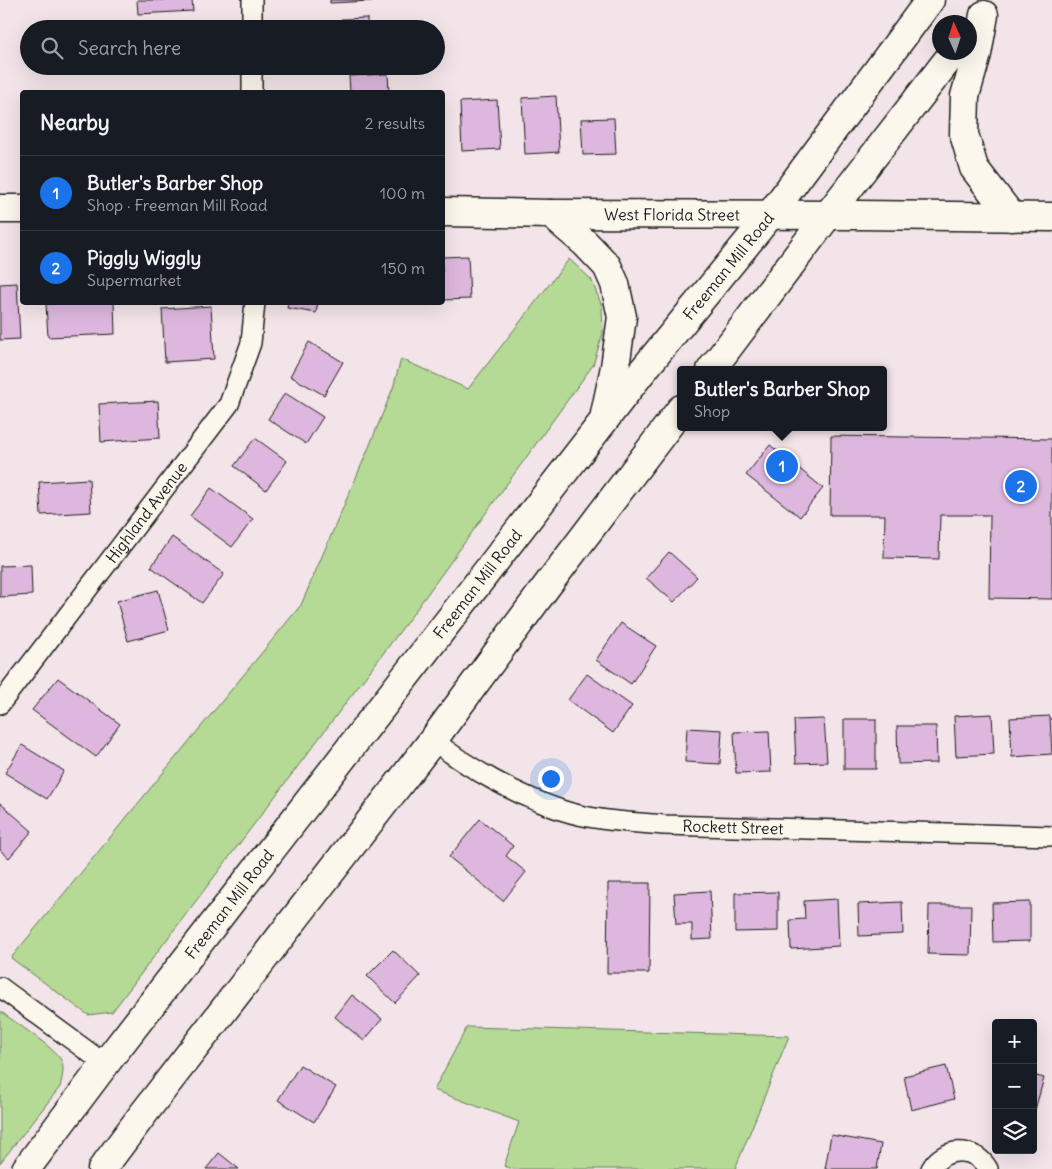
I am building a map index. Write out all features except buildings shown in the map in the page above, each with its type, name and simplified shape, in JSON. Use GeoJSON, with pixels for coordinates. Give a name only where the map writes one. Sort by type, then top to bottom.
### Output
{"type":"FeatureCollection","features":[{"type":"Feature","properties":{"kind":"main road","name":"Freeman Mill Road"},"geometry":{"type":"LineString","coordinates":[[26,1169],[105,1064],[640,374],[770,215],[930,0]]}},
{"type":"Feature","properties":{"kind":"main road"},"geometry":{"type":"LineString","coordinates":[[983,16],[977,54],[965,96],[964,134],[974,168],[1012,217]]}},
{"type":"Feature","properties":{"kind":"main road"},"geometry":{"type":"LineString","coordinates":[[714,366],[948,60]]}},
{"type":"Feature","properties":{"kind":"main road"},"geometry":{"type":"LineString","coordinates":[[0,209],[20,209]]}},
{"type":"Feature","properties":{"kind":"main road","name":"West Florida Street"},"geometry":{"type":"LineString","coordinates":[[445,212],[1052,217]]}},
{"type":"Feature","properties":{"kind":"main road"},"geometry":{"type":"LineString","coordinates":[[551,214],[585,243],[607,266],[615,284],[622,317],[615,367],[603,422]]}},
{"type":"Feature","properties":{"kind":"main road"},"geometry":{"type":"LineString","coordinates":[[102,1169],[433,740],[540,594],[677,414]]}},
{"type":"Feature","properties":{"kind":"street"},"geometry":{"type":"LineString","coordinates":[[252,0],[252,20]]}},
{"type":"Feature","properties":{"kind":"street"},"geometry":{"type":"LineString","coordinates":[[252,75],[252,90]]}},
{"type":"Feature","properties":{"kind":"street","name":"Highland Avenue"},"geometry":{"type":"LineString","coordinates":[[0,704],[229,404],[251,343],[256,305]]}},
{"type":"Feature","properties":{"kind":"street","name":"Rockett Street"},"geometry":{"type":"LineString","coordinates":[[433,740],[447,752],[510,789],[562,810],[601,819],[664,825],[1052,836]]}},
{"type":"Feature","properties":{"kind":"street"},"geometry":{"type":"LineString","coordinates":[[0,987],[105,1064]]}},
{"type":"Feature","properties":{"kind":"street"},"geometry":{"type":"LineString","coordinates":[[931,1169],[934,1163],[942,1156],[951,1152],[961,1151],[972,1154],[980,1159],[988,1169]]}},
{"type":"Feature","properties":{"kind":"green space"},"geometry":{"type":"Polygon","coordinates":[[[569,259],[591,279],[602,306],[603,333],[593,365],[410,618],[112,1012],[88,1015],[11,958],[301,605],[367,452],[393,388],[401,359],[468,389],[569,259]]]}},
{"type":"Feature","properties":{"kind":"green space"},"geometry":{"type":"Polygon","coordinates":[[[0,1011],[50,1048],[61,1060],[63,1070],[60,1087],[0,1163],[0,1011]]]}},
{"type":"Feature","properties":{"kind":"green space"},"geometry":{"type":"Polygon","coordinates":[[[467,1027],[789,1036],[735,1169],[513,1169],[504,1166],[519,1122],[434,1090],[467,1027]]]}},
{"type":"Feature","properties":{"kind":"place","name":"Butler's Barber Shop"},"geometry":{"type":"Point","coordinates":[782,466]}},
{"type":"Feature","properties":{"kind":"place","name":"Piggly Wiggly"},"geometry":{"type":"Point","coordinates":[1021,486]}}]}
